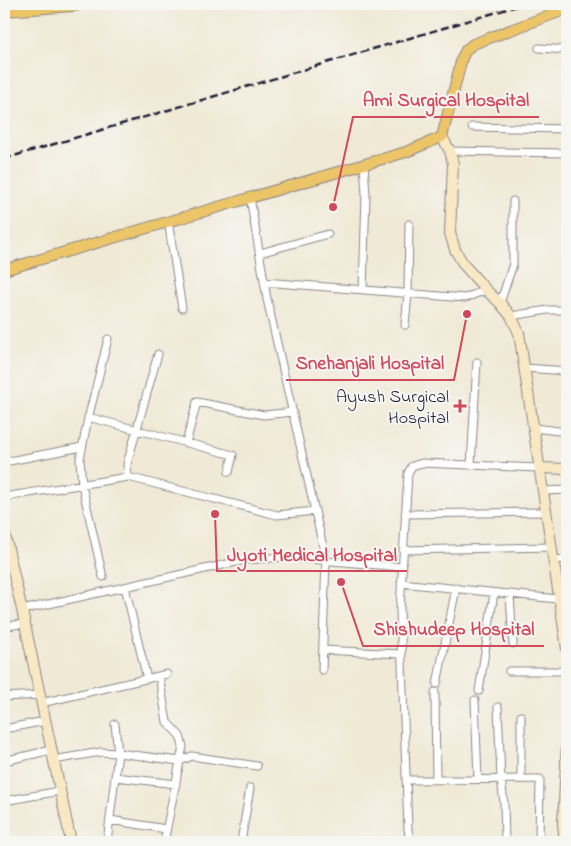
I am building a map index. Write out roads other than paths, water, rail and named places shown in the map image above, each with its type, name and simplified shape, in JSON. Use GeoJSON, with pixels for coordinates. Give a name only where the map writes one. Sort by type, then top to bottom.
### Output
{"type":"FeatureCollection","features":[{"type":"Feature","properties":{"kind":"main road"},"geometry":{"type":"LineString","coordinates":[[4,12],[80,4]]}},
{"type":"Feature","properties":{"kind":"main road"},"geometry":{"type":"LineString","coordinates":[[4,270],[406,152],[442,137],[462,58],[466,50],[473,44],[567,10]]}},
{"type":"Feature","properties":{"kind":"street"},"geometry":{"type":"LineString","coordinates":[[539,48],[567,50]]}},
{"type":"Feature","properties":{"kind":"street"},"geometry":{"type":"LineString","coordinates":[[472,126],[567,129]]}},
{"type":"Feature","properties":{"kind":"street"},"geometry":{"type":"LineString","coordinates":[[442,137],[450,151],[453,164],[450,233],[455,250],[464,265],[511,316],[519,333],[546,512],[563,600],[567,649]]}},
{"type":"Feature","properties":{"kind":"street"},"geometry":{"type":"LineString","coordinates":[[450,151],[567,153]]}},
{"type":"Feature","properties":{"kind":"street"},"geometry":{"type":"LineString","coordinates":[[363,290],[366,195],[364,164]]}},
{"type":"Feature","properties":{"kind":"street"},"geometry":{"type":"LineString","coordinates":[[250,197],[264,282],[326,560],[322,670]]}},
{"type":"Feature","properties":{"kind":"street"},"geometry":{"type":"LineString","coordinates":[[500,303],[513,264],[513,201]]}},
{"type":"Feature","properties":{"kind":"street"},"geometry":{"type":"LineString","coordinates":[[168,222],[182,308]]}},
{"type":"Feature","properties":{"kind":"street"},"geometry":{"type":"LineString","coordinates":[[405,325],[408,294],[409,224]]}},
{"type":"Feature","properties":{"kind":"street"},"geometry":{"type":"LineString","coordinates":[[260,254],[328,234]]}},
{"type":"Feature","properties":{"kind":"street"},"geometry":{"type":"LineString","coordinates":[[264,282],[465,298],[486,290]]}},
{"type":"Feature","properties":{"kind":"street"},"geometry":{"type":"LineString","coordinates":[[511,316],[548,310],[567,310]]}},
{"type":"Feature","properties":{"kind":"street"},"geometry":{"type":"LineString","coordinates":[[103,577],[82,485],[80,459],[88,417],[108,339]]}},
{"type":"Feature","properties":{"kind":"street"},"geometry":{"type":"LineString","coordinates":[[128,478],[127,464],[158,354]]}},
{"type":"Feature","properties":{"kind":"street"},"geometry":{"type":"LineString","coordinates":[[471,465],[477,362]]}},
{"type":"Feature","properties":{"kind":"street"},"geometry":{"type":"LineString","coordinates":[[525,368],[567,371]]}},
{"type":"Feature","properties":{"kind":"street"},"geometry":{"type":"LineString","coordinates":[[186,443],[197,402],[264,415],[293,412]]}},
{"type":"Feature","properties":{"kind":"street"},"geometry":{"type":"LineString","coordinates":[[88,417],[233,455],[229,472]]}},
{"type":"Feature","properties":{"kind":"street"},"geometry":{"type":"LineString","coordinates":[[534,428],[567,432]]}},
{"type":"Feature","properties":{"kind":"street"},"geometry":{"type":"LineString","coordinates":[[4,462],[82,447]]}},
{"type":"Feature","properties":{"kind":"street"},"geometry":{"type":"LineString","coordinates":[[410,842],[400,609],[408,474],[412,466],[422,463],[567,469]]}},
{"type":"Feature","properties":{"kind":"street"},"geometry":{"type":"LineString","coordinates":[[4,497],[128,478],[276,515],[315,512]]}},
{"type":"Feature","properties":{"kind":"street"},"geometry":{"type":"LineString","coordinates":[[543,491],[567,490]]}},
{"type":"Feature","properties":{"kind":"street"},"geometry":{"type":"LineString","coordinates":[[405,514],[546,512]]}},
{"type":"Feature","properties":{"kind":"street"},"geometry":{"type":"LineString","coordinates":[[4,530],[71,842]]}},
{"type":"Feature","properties":{"kind":"street"},"geometry":{"type":"LineString","coordinates":[[403,550],[552,547]]}},
{"type":"Feature","properties":{"kind":"street"},"geometry":{"type":"LineString","coordinates":[[22,610],[245,560],[284,557],[402,567]]}},
{"type":"Feature","properties":{"kind":"street"},"geometry":{"type":"LineString","coordinates":[[554,560],[567,559]]}},
{"type":"Feature","properties":{"kind":"street"},"geometry":{"type":"LineString","coordinates":[[401,583],[563,600]]}},
{"type":"Feature","properties":{"kind":"street"},"geometry":{"type":"LineString","coordinates":[[125,587],[147,679]]}},
{"type":"Feature","properties":{"kind":"street"},"geometry":{"type":"LineString","coordinates":[[437,684],[456,588]]}},
{"type":"Feature","properties":{"kind":"street"},"geometry":{"type":"LineString","coordinates":[[479,691],[494,592]]}},
{"type":"Feature","properties":{"kind":"street"},"geometry":{"type":"LineString","coordinates":[[510,594],[513,644]]}},
{"type":"Feature","properties":{"kind":"street"},"geometry":{"type":"LineString","coordinates":[[4,626],[25,624]]}},
{"type":"Feature","properties":{"kind":"street"},"geometry":{"type":"LineString","coordinates":[[322,650],[401,654]]}},
{"type":"Feature","properties":{"kind":"street"},"geometry":{"type":"LineString","coordinates":[[509,671],[567,671]]}},
{"type":"Feature","properties":{"kind":"street"},"geometry":{"type":"LineString","coordinates":[[4,697],[41,699],[163,675],[167,722],[180,736],[183,746],[164,842]]}},
{"type":"Feature","properties":{"kind":"street"},"geometry":{"type":"LineString","coordinates":[[435,692],[436,780]]}},
{"type":"Feature","properties":{"kind":"street"},"geometry":{"type":"LineString","coordinates":[[475,700],[478,779]]}},
{"type":"Feature","properties":{"kind":"street"},"geometry":{"type":"LineString","coordinates":[[498,707],[505,842]]}},
{"type":"Feature","properties":{"kind":"street"},"geometry":{"type":"LineString","coordinates":[[521,716],[521,779]]}},
{"type":"Feature","properties":{"kind":"street"},"geometry":{"type":"LineString","coordinates":[[4,729],[45,721]]}},
{"type":"Feature","properties":{"kind":"street"},"geometry":{"type":"LineString","coordinates":[[107,842],[118,753],[115,724]]}},
{"type":"Feature","properties":{"kind":"street"},"geometry":{"type":"LineString","coordinates":[[565,842],[563,824],[567,742]]}},
{"type":"Feature","properties":{"kind":"street"},"geometry":{"type":"LineString","coordinates":[[4,761],[52,755],[101,752],[180,761],[192,756],[257,766]]}},
{"type":"Feature","properties":{"kind":"street"},"geometry":{"type":"LineString","coordinates":[[115,777],[176,784]]}},
{"type":"Feature","properties":{"kind":"street"},"geometry":{"type":"LineString","coordinates":[[406,780],[540,779],[539,842]]}},
{"type":"Feature","properties":{"kind":"street"},"geometry":{"type":"LineString","coordinates":[[241,842],[250,788]]}},
{"type":"Feature","properties":{"kind":"street"},"geometry":{"type":"LineString","coordinates":[[4,801],[60,791]]}},
{"type":"Feature","properties":{"kind":"street"},"geometry":{"type":"LineString","coordinates":[[110,820],[166,829]]}},
{"type":"Feature","properties":{"kind":"railway"},"geometry":{"type":"LineString","coordinates":[[4,159],[524,4]]}},
{"type":"Feature","properties":{"kind":"place","name":"Ami Surgical Hospital"},"geometry":{"type":"Point","coordinates":[333,207]}},
{"type":"Feature","properties":{"kind":"place","name":"Snehanjali Hospital"},"geometry":{"type":"Point","coordinates":[467,314]}},
{"type":"Feature","properties":{"kind":"place","name":"Ayush Surgical Hospital"},"geometry":{"type":"Point","coordinates":[460,406]}},
{"type":"Feature","properties":{"kind":"place","name":"Jyoti Medical Hospital"},"geometry":{"type":"Point","coordinates":[215,514]}},
{"type":"Feature","properties":{"kind":"place","name":"Shishudeep Hospital"},"geometry":{"type":"Point","coordinates":[341,582]}}]}
